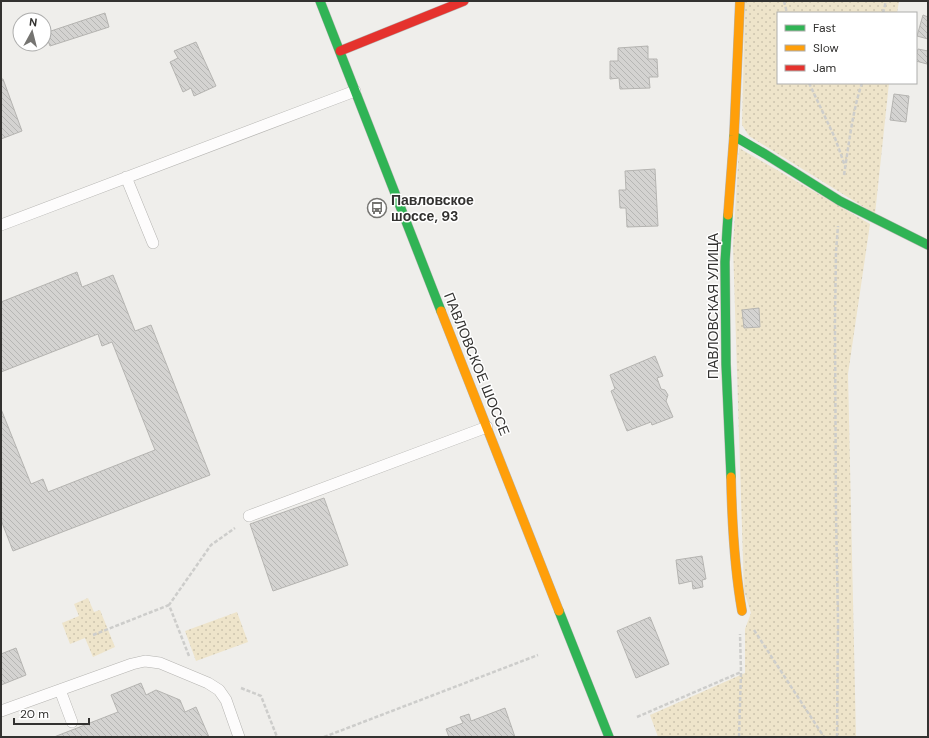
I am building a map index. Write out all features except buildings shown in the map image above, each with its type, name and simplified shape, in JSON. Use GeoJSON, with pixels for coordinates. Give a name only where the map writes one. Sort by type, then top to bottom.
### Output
{"type":"FeatureCollection","features":[{"type":"Feature","properties":{"kind":"main road","name":"ПАВЛОВСКОЕ ШОССЕ"},"geometry":{"type":"LineString","coordinates":[[320,1],[609,737]]}},
{"type":"Feature","properties":{"kind":"main road"},"geometry":{"type":"LineString","coordinates":[[340,51],[464,1]]}},
{"type":"Feature","properties":{"kind":"main road","name":"ПАВЛОВСКАЯ УЛИЦА"},"geometry":{"type":"LineString","coordinates":[[740,1],[734,136],[725,262],[726,356],[733,540],[737,582],[742,611]]}},
{"type":"Feature","properties":{"kind":"main road"},"geometry":{"type":"LineString","coordinates":[[734,136],[840,201],[928,245]]}},
{"type":"Feature","properties":{"kind":"lane"},"geometry":{"type":"LineString","coordinates":[[1,225],[355,91]]}},
{"type":"Feature","properties":{"kind":"lane"},"geometry":{"type":"LineString","coordinates":[[126,177],[153,243]]}},
{"type":"Feature","properties":{"kind":"lane"},"geometry":{"type":"LineString","coordinates":[[249,516],[487,427]]}},
{"type":"Feature","properties":{"kind":"lane"},"geometry":{"type":"LineString","coordinates":[[1,712],[132,664],[145,661],[160,663],[208,683],[219,690],[226,700],[239,737]]}},
{"type":"Feature","properties":{"kind":"lane"},"geometry":{"type":"LineString","coordinates":[[60,690],[72,722]]}},
{"type":"Feature","properties":{"kind":"path"},"geometry":{"type":"LineString","coordinates":[[784,1],[787,12]]}},
{"type":"Feature","properties":{"kind":"path"},"geometry":{"type":"LineString","coordinates":[[883,12],[886,1]]}},
{"type":"Feature","properties":{"kind":"path"},"geometry":{"type":"LineString","coordinates":[[809,84],[845,166]]}},
{"type":"Feature","properties":{"kind":"path"},"geometry":{"type":"LineString","coordinates":[[837,737],[838,620],[836,515],[836,251],[840,201],[850,130],[862,84]]}},
{"type":"Feature","properties":{"kind":"path"},"geometry":{"type":"LineString","coordinates":[[93,635],[169,604],[211,545],[242,524],[249,516]]}},
{"type":"Feature","properties":{"kind":"path"},"geometry":{"type":"LineString","coordinates":[[169,604],[191,661],[191,676]]}},
{"type":"Feature","properties":{"kind":"path"},"geometry":{"type":"LineString","coordinates":[[739,737],[741,672],[740,627],[742,611]]}},
{"type":"Feature","properties":{"kind":"path"},"geometry":{"type":"LineString","coordinates":[[742,611],[824,737]]}},
{"type":"Feature","properties":{"kind":"path"},"geometry":{"type":"LineString","coordinates":[[324,737],[538,655]]}},
{"type":"Feature","properties":{"kind":"path"},"geometry":{"type":"LineString","coordinates":[[637,718],[741,672]]}},
{"type":"Feature","properties":{"kind":"shaded area"},"geometry":{"type":"Polygon","coordinates":[[[745,1],[899,1],[897,12],[777,12],[777,84],[889,84],[875,214],[749,136],[742,125],[745,1]]]}},
{"type":"Feature","properties":{"kind":"shaded area"},"geometry":{"type":"Polygon","coordinates":[[[739,148],[870,224],[848,374],[856,737],[658,737],[650,715],[745,673],[745,629],[751,613],[744,591],[733,246],[739,148]]]}},
{"type":"Feature","properties":{"kind":"shaded area"},"geometry":{"type":"Polygon","coordinates":[[[88,598],[94,612],[100,610],[115,647],[93,657],[85,638],[70,644],[62,623],[79,616],[74,604],[88,598]]]}},
{"type":"Feature","properties":{"kind":"shaded area"},"geometry":{"type":"Polygon","coordinates":[[[237,612],[248,642],[196,661],[185,631],[237,612]]]}},
{"type":"Feature","properties":{"kind":"traffic: fast"},"geometry":{"type":"LineString","coordinates":[[320,1],[441,311]]}},
{"type":"Feature","properties":{"kind":"traffic: fast"},"geometry":{"type":"LineString","coordinates":[[734,136],[840,201],[928,245]]}},
{"type":"Feature","properties":{"kind":"traffic: fast"},"geometry":{"type":"LineString","coordinates":[[728,215],[725,262],[726,364],[731,477]]}},
{"type":"Feature","properties":{"kind":"traffic: fast"},"geometry":{"type":"LineString","coordinates":[[559,611],[609,737]]}},
{"type":"Feature","properties":{"kind":"traffic: slow"},"geometry":{"type":"LineString","coordinates":[[728,215],[734,136],[740,1]]}},
{"type":"Feature","properties":{"kind":"traffic: slow"},"geometry":{"type":"LineString","coordinates":[[441,311],[559,611]]}},
{"type":"Feature","properties":{"kind":"traffic: slow"},"geometry":{"type":"LineString","coordinates":[[731,477],[734,544],[742,611]]}},
{"type":"Feature","properties":{"kind":"traffic: jam"},"geometry":{"type":"LineString","coordinates":[[340,51],[464,1]]}},
{"type":"Feature","properties":{"kind":"place","name":"Павловское шоссе, 93"},"geometry":{"type":"Point","coordinates":[377,208]}}]}
